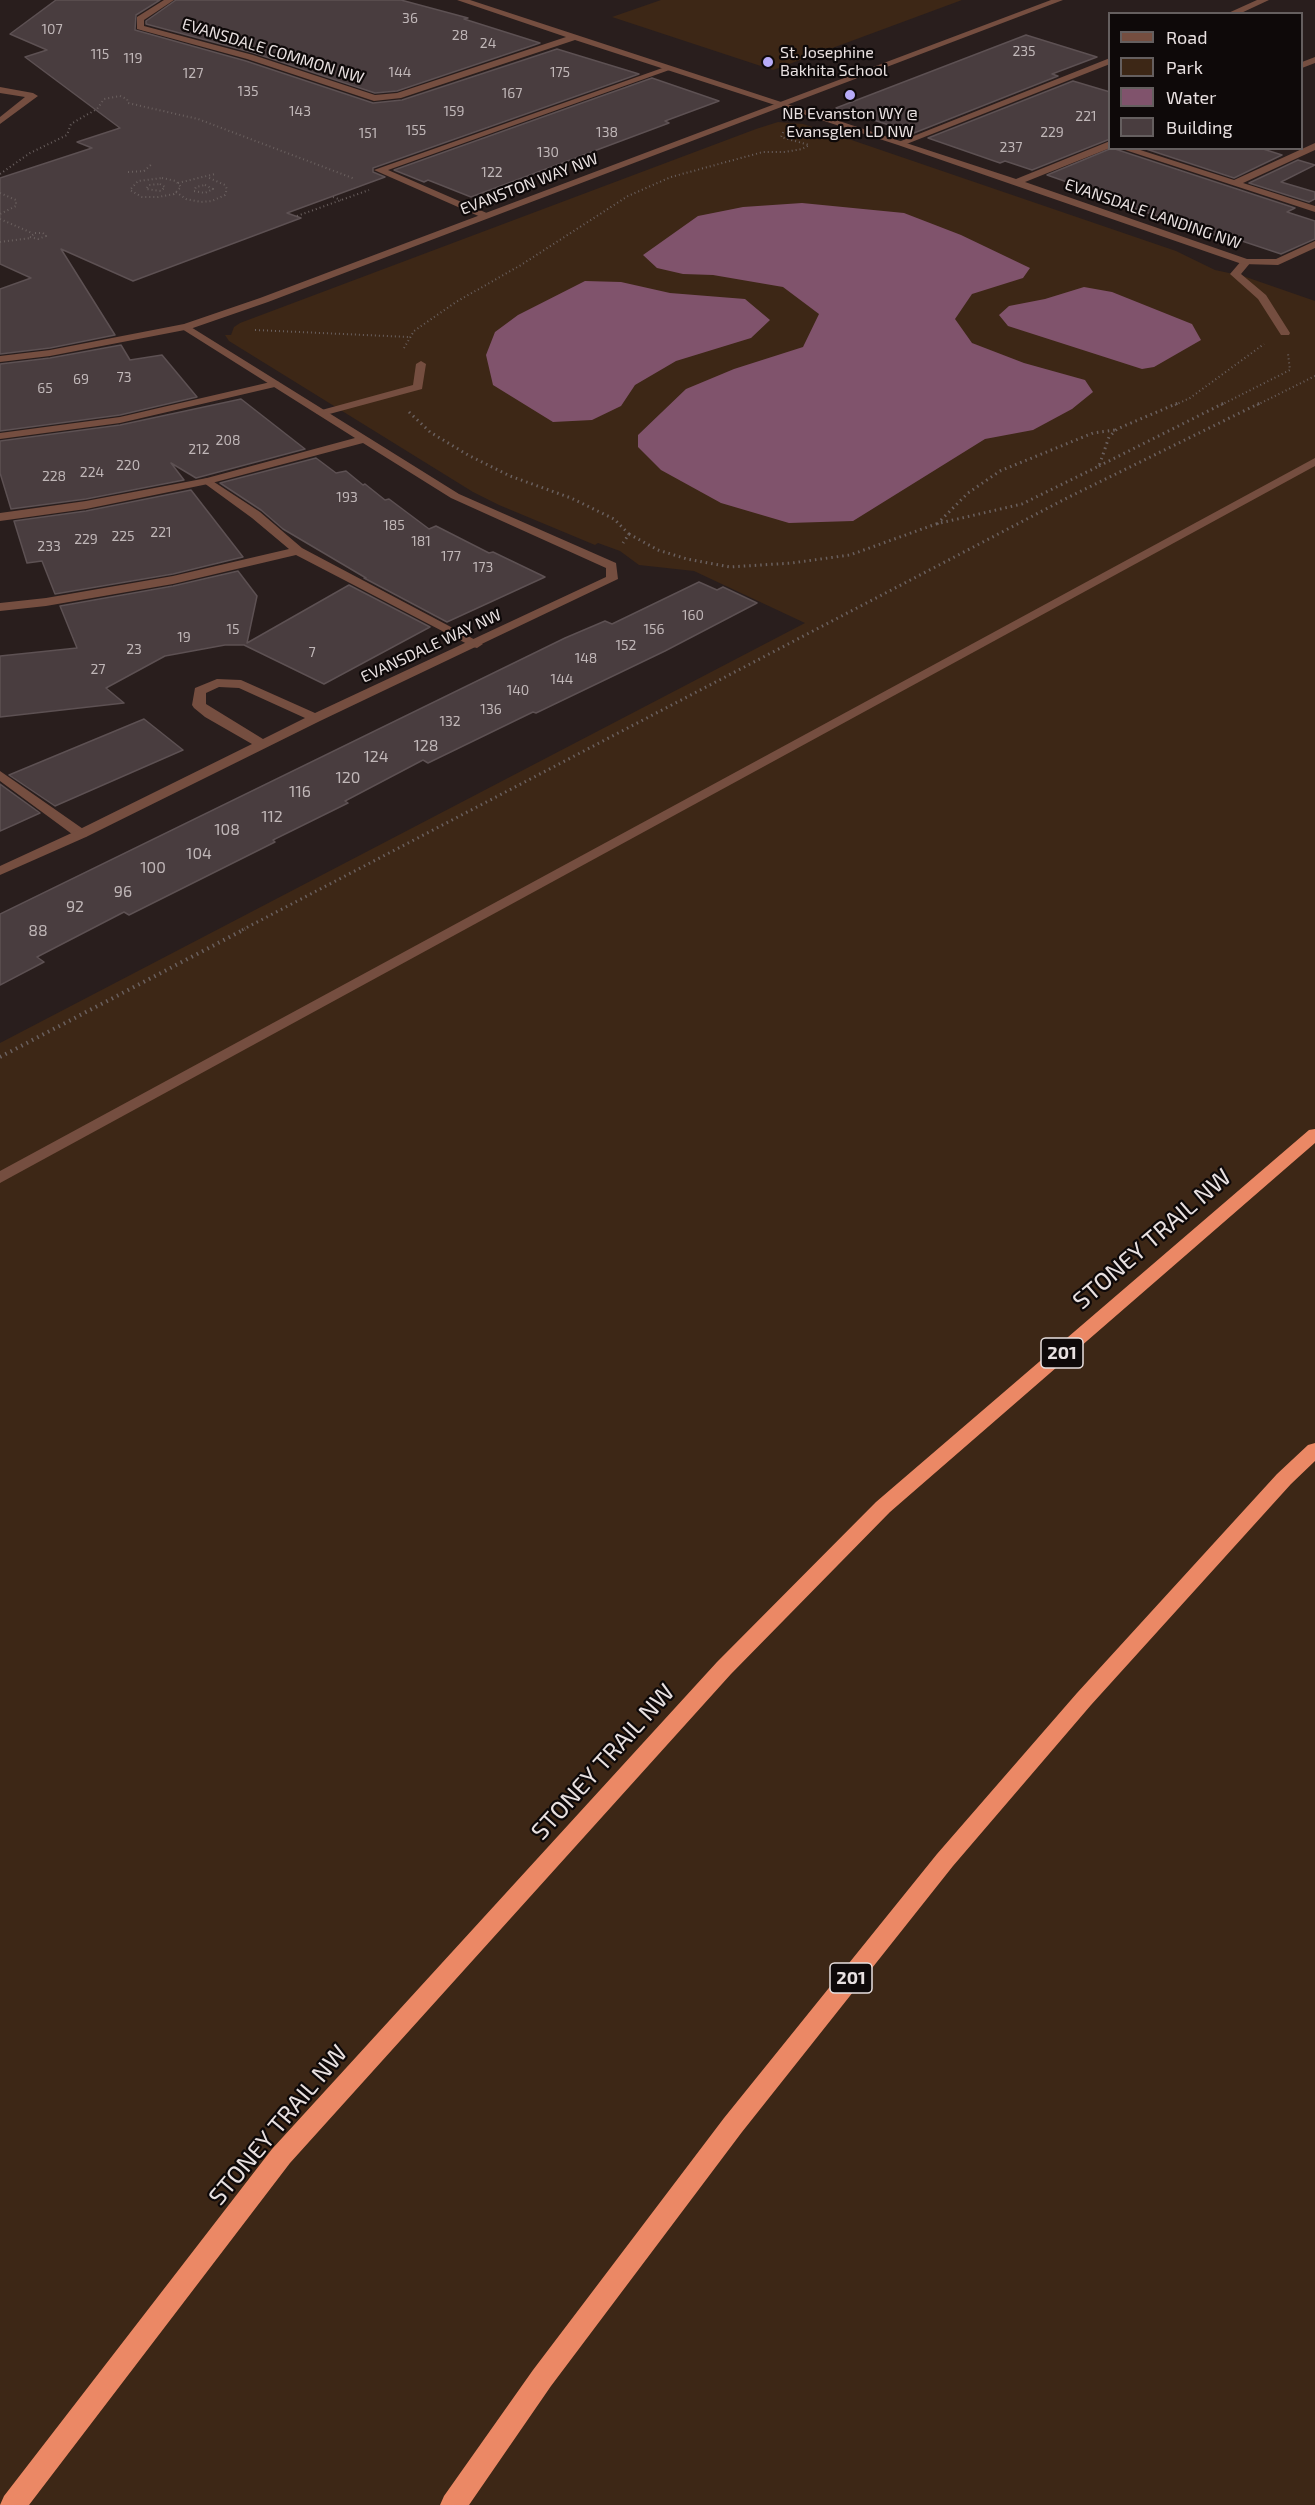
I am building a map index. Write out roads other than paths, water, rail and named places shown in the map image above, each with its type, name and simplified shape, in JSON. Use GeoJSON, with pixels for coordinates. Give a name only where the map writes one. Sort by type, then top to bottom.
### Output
{"type":"FeatureCollection","features":[{"type":"Feature","properties":{"kind":"highway","name":"STONEY TRAIL NW"},"geometry":{"type":"LineString","coordinates":[[13,2505],[281,2156],[724,1668],[883,1507],[1315,1134]]}},
{"type":"Feature","properties":{"kind":"highway","name":"201"},"geometry":{"type":"LineString","coordinates":[[453,2505],[542,2378],[733,2126],[945,1860],[1084,1699],[1284,1479],[1315,1452]]}},
{"type":"Feature","properties":{"kind":"street","name":"EVANSDALE COMMON NW"},"geometry":{"type":"LineString","coordinates":[[170,0],[140,19],[140,27],[250,57],[374,98],[398,96],[575,37]]}},
{"type":"Feature","properties":{"kind":"street"},"geometry":{"type":"LineString","coordinates":[[460,0],[781,105]]}},
{"type":"Feature","properties":{"kind":"street","name":"EVANSTON WAY NW"},"geometry":{"type":"LineString","coordinates":[[0,359],[186,327],[1059,0]]}},
{"type":"Feature","properties":{"kind":"street"},"geometry":{"type":"LineString","coordinates":[[1235,12],[1265,0]]}},
{"type":"Feature","properties":{"kind":"street"},"geometry":{"type":"LineString","coordinates":[[901,143],[1108,62]]}},
{"type":"Feature","properties":{"kind":"street"},"geometry":{"type":"LineString","coordinates":[[486,216],[379,170],[671,68]]}},
{"type":"Feature","properties":{"kind":"street"},"geometry":{"type":"LineString","coordinates":[[0,90],[33,96],[0,121]]}},
{"type":"Feature","properties":{"kind":"street","name":"EVANSDALE LANDING NW"},"geometry":{"type":"LineString","coordinates":[[781,105],[901,143],[1246,262],[1278,262],[1315,244]]}},
{"type":"Feature","properties":{"kind":"street","name":"EVANSDALE LANDING NW"},"geometry":{"type":"LineString","coordinates":[[1016,183],[1108,144]]}},
{"type":"Feature","properties":{"kind":"street"},"geometry":{"type":"LineString","coordinates":[[1234,183],[1315,146]]}},
{"type":"Feature","properties":{"kind":"street"},"geometry":{"type":"LineString","coordinates":[[1130,150],[1315,209]]}},
{"type":"Feature","properties":{"kind":"street"},"geometry":{"type":"LineString","coordinates":[[1246,262],[1235,274],[1262,297],[1285,333]]}},
{"type":"Feature","properties":{"kind":"street","name":"EVANSDALE WAY NW"},"geometry":{"type":"LineString","coordinates":[[0,872],[315,718],[612,579],[612,566],[455,496],[186,327]]}},
{"type":"Feature","properties":{"kind":"street"},"geometry":{"type":"LineString","coordinates":[[322,413],[418,387],[421,364]]}},
{"type":"Feature","properties":{"kind":"street"},"geometry":{"type":"LineString","coordinates":[[0,436],[120,420],[275,384]]}},
{"type":"Feature","properties":{"kind":"street"},"geometry":{"type":"LineString","coordinates":[[0,517],[86,505],[208,481],[364,439]]}},
{"type":"Feature","properties":{"kind":"street"},"geometry":{"type":"LineString","coordinates":[[0,1178],[1315,461]]}},
{"type":"Feature","properties":{"kind":"street"},"geometry":{"type":"LineString","coordinates":[[208,481],[256,515],[298,551],[477,644]]}},
{"type":"Feature","properties":{"kind":"street"},"geometry":{"type":"LineString","coordinates":[[0,607],[46,602],[173,580],[298,551]]}},
{"type":"Feature","properties":{"kind":"street"},"geometry":{"type":"LineString","coordinates":[[262,744],[210,714],[199,705],[200,691],[217,683],[241,684],[315,718]]}},
{"type":"Feature","properties":{"kind":"street"},"geometry":{"type":"LineString","coordinates":[[0,775],[81,834]]}},
{"type":"Feature","properties":{"kind":"water"},"geometry":{"type":"Polygon","coordinates":[[[802,203],[904,213],[961,235],[1030,268],[1023,278],[972,294],[955,319],[972,343],[1024,363],[1085,380],[1093,392],[1072,409],[1033,430],[985,439],[853,521],[789,523],[721,503],[661,470],[638,447],[638,435],[686,389],[734,369],[803,347],[819,314],[783,287],[713,275],[683,274],[657,268],[643,255],[698,216],[743,207],[802,203]]]}},
{"type":"Feature","properties":{"kind":"water"},"geometry":{"type":"Polygon","coordinates":[[[585,281],[621,282],[670,293],[745,299],[770,320],[751,338],[676,361],[635,385],[621,406],[592,420],[553,422],[493,385],[486,355],[495,332],[518,315],[585,281]]]}},
{"type":"Feature","properties":{"kind":"water"},"geometry":{"type":"Polygon","coordinates":[[[1084,287],[1112,292],[1192,324],[1201,340],[1154,367],[1142,369],[1008,326],[999,315],[1009,306],[1045,299],[1084,287]]]}},
{"type":"Feature","properties":{"kind":"place","name":"St. Josephine Bakhita School"},"geometry":{"type":"Point","coordinates":[768,62]}},
{"type":"Feature","properties":{"kind":"place","name":"NB Evanston WY @ Evansglen LD NW"},"geometry":{"type":"Point","coordinates":[850,95]}}]}
